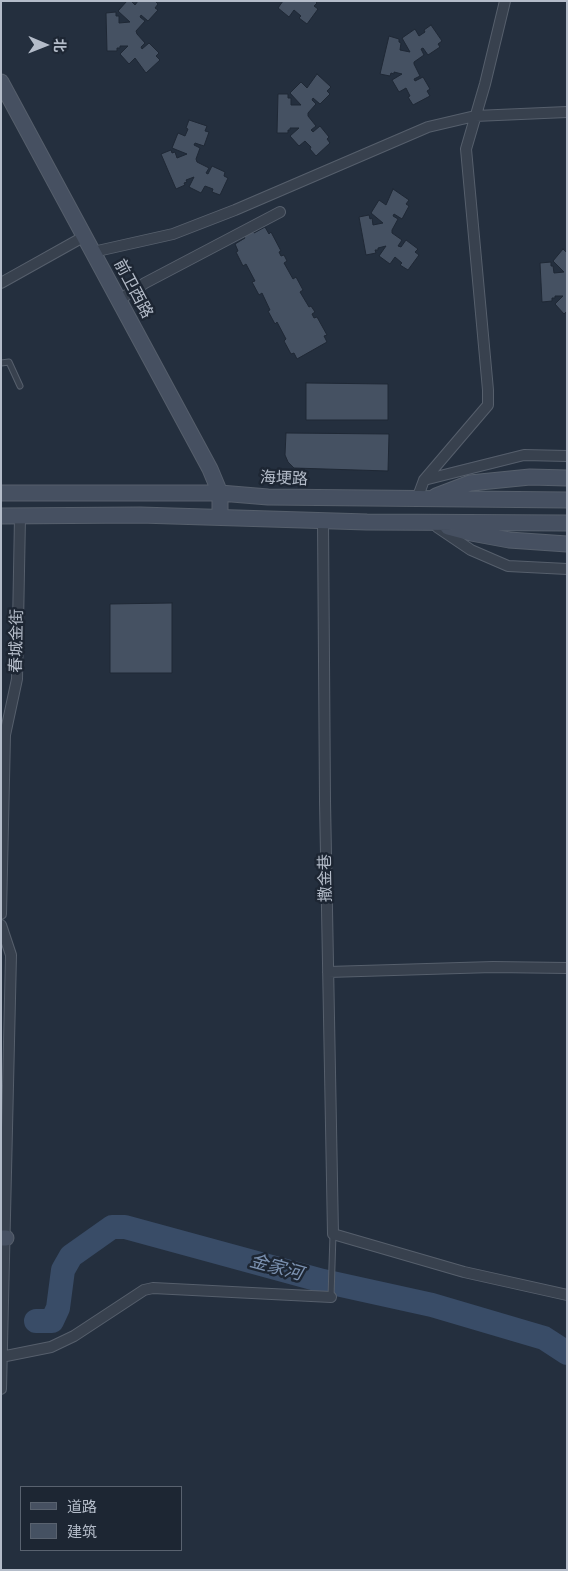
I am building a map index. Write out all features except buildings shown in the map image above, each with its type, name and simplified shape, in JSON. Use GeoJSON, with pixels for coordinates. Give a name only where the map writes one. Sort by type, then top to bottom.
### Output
{"type":"FeatureCollection","features":[{"type":"Feature","properties":{"kind":"main road","name":"前卫西路"},"geometry":{"type":"LineString","coordinates":[[1,82],[210,469],[220,493],[220,517]]}},
{"type":"Feature","properties":{"kind":"main road"},"geometry":{"type":"LineString","coordinates":[[423,499],[470,483],[530,477],[567,478]]}},
{"type":"Feature","properties":{"kind":"main road","name":"海埂路"},"geometry":{"type":"LineString","coordinates":[[1,493],[220,493],[268,497],[567,500]]}},
{"type":"Feature","properties":{"kind":"main road"},"geometry":{"type":"LineString","coordinates":[[1,516],[220,517],[323,521],[567,523]]}},
{"type":"Feature","properties":{"kind":"main road"},"geometry":{"type":"LineString","coordinates":[[428,522],[470,534],[509,540],[567,544]]}},
{"type":"Feature","properties":{"kind":"street"},"geometry":{"type":"LineString","coordinates":[[423,499],[424,480],[488,405],[466,149],[485,84],[505,1]]}},
{"type":"Feature","properties":{"kind":"street"},"geometry":{"type":"LineString","coordinates":[[93,252],[174,234],[235,210],[428,127],[475,116],[567,112]]}},
{"type":"Feature","properties":{"kind":"street"},"geometry":{"type":"LineString","coordinates":[[119,300],[145,283],[280,212]]}},
{"type":"Feature","properties":{"kind":"street"},"geometry":{"type":"LineString","coordinates":[[1,283],[85,236]]}},
{"type":"Feature","properties":{"kind":"street"},"geometry":{"type":"LineString","coordinates":[[424,480],[524,455],[567,456]]}},
{"type":"Feature","properties":{"kind":"street","name":"春城金街"},"geometry":{"type":"LineString","coordinates":[[1,914],[5,735],[17,679],[20,516]]}},
{"type":"Feature","properties":{"kind":"street","name":"撒金巷"},"geometry":{"type":"LineString","coordinates":[[323,521],[325,801],[333,1234]]}},
{"type":"Feature","properties":{"kind":"street"},"geometry":{"type":"LineString","coordinates":[[428,522],[471,550],[508,566],[567,568]]}},
{"type":"Feature","properties":{"kind":"street"},"geometry":{"type":"LineString","coordinates":[[1,925],[11,955],[1,1389]]}},
{"type":"Feature","properties":{"kind":"street"},"geometry":{"type":"LineString","coordinates":[[328,972],[493,967],[567,968]]}},
{"type":"Feature","properties":{"kind":"street"},"geometry":{"type":"LineString","coordinates":[[333,1234],[464,1272],[567,1295]]}},
{"type":"Feature","properties":{"kind":"street"},"geometry":{"type":"LineString","coordinates":[[2,1357],[51,1346],[74,1336],[144,1290],[153,1288],[331,1297]]}},
{"type":"Feature","properties":{"kind":"lane"},"geometry":{"type":"LineString","coordinates":[[1,363],[9,362],[20,386]]}},
{"type":"Feature","properties":{"kind":"lane"},"geometry":{"type":"LineString","coordinates":[[331,1297],[333,1234]]}},
{"type":"Feature","properties":{"kind":"waterway","name":"金家河"},"geometry":{"type":"LineString","coordinates":[[36,1321],[52,1321],[58,1308],[63,1270],[71,1256],[112,1227],[125,1227],[323,1281],[432,1305],[544,1338],[567,1353]]}}]}
